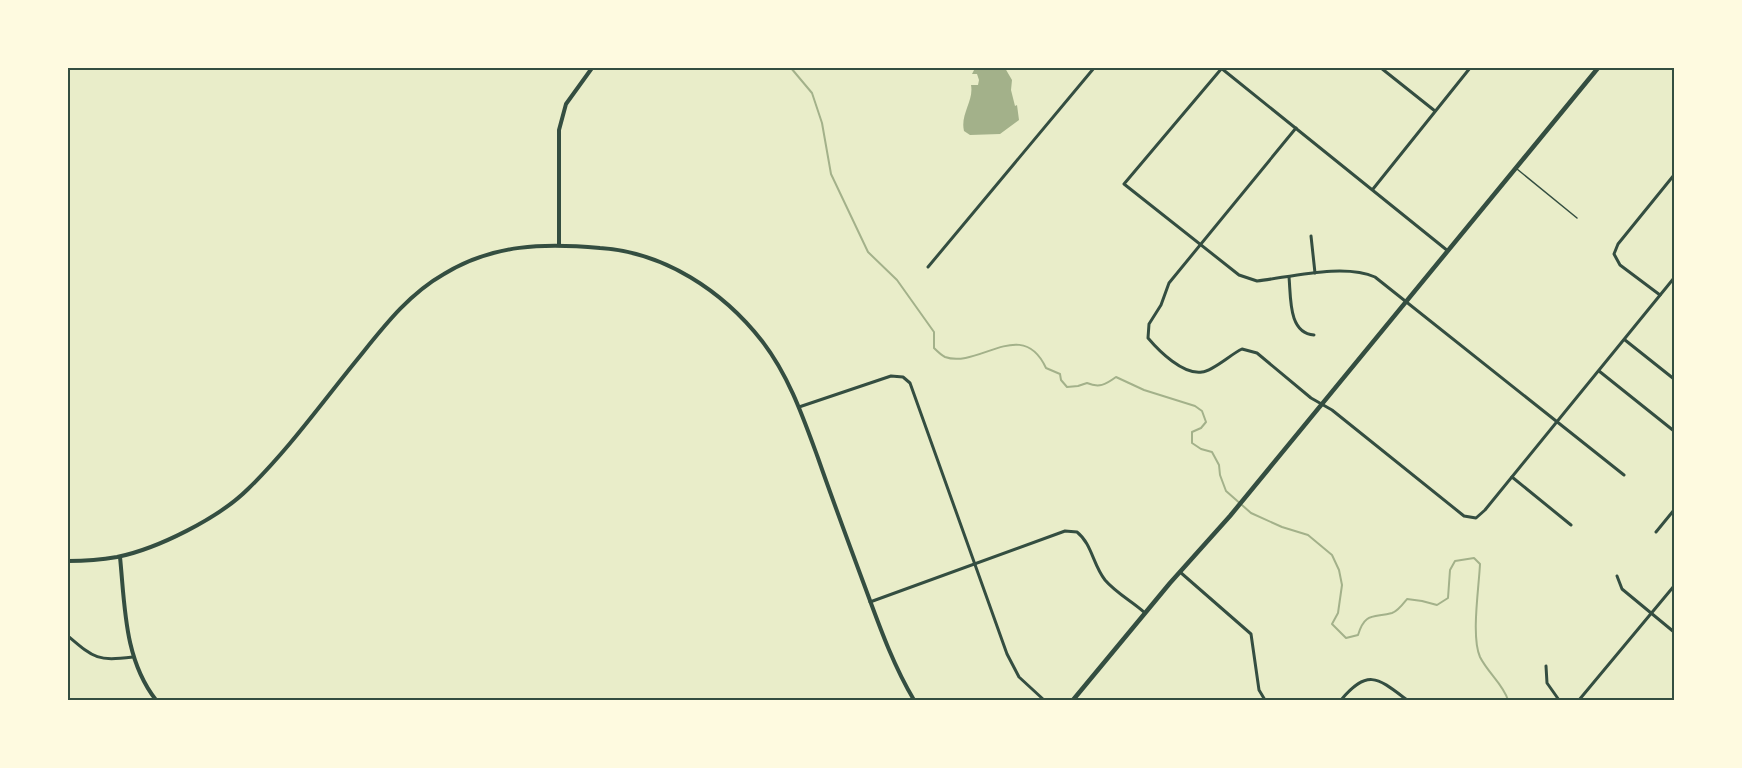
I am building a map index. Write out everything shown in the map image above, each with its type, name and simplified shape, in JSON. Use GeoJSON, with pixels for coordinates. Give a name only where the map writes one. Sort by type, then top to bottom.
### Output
{"type":"FeatureCollection","features":[{"type":"Feature","properties":{"kind":"main road"},"geometry":{"type":"LineString","coordinates":[[559,244],[559,130],[566,104],[592,68]]}},
{"type":"Feature","properties":{"kind":"main road"},"geometry":{"type":"LineString","coordinates":[[1073,700],[1230,516],[1598,68]]}},
{"type":"Feature","properties":{"kind":"main road"},"geometry":{"type":"LineString","coordinates":[[68,561],[93,561],[120,556],[169,539],[215,515],[246,491],[290,442],[387,322],[407,301],[444,274],[486,254],[528,246],[559,244],[610,248],[636,254],[702,283],[746,322],[776,360],[799,407],[884,638],[914,700]]}},
{"type":"Feature","properties":{"kind":"main road"},"geometry":{"type":"LineString","coordinates":[[120,556],[128,637],[142,679],[154,700]]}},
{"type":"Feature","properties":{"kind":"street"},"geometry":{"type":"LineString","coordinates":[[928,267],[1094,68]]}},
{"type":"Feature","properties":{"kind":"street"},"geometry":{"type":"LineString","coordinates":[[1448,250],[1222,68],[1124,184],[1200,246],[1239,275],[1248,279],[1359,271],[1375,276],[1624,475]]}},
{"type":"Feature","properties":{"kind":"street"},"geometry":{"type":"LineString","coordinates":[[1381,68],[1434,111]]}},
{"type":"Feature","properties":{"kind":"street"},"geometry":{"type":"LineString","coordinates":[[1372,189],[1470,68]]}},
{"type":"Feature","properties":{"kind":"street"},"geometry":{"type":"LineString","coordinates":[[1296,129],[1169,283],[1161,305],[1149,324],[1148,338],[1161,353],[1189,371],[1202,372],[1242,349],[1257,354],[1464,516],[1476,518],[1485,510],[1674,278]]}},
{"type":"Feature","properties":{"kind":"street"},"geometry":{"type":"LineString","coordinates":[[1660,296],[1620,265],[1614,254],[1618,244],[1674,175]]}},
{"type":"Feature","properties":{"kind":"street"},"geometry":{"type":"LineString","coordinates":[[1311,236],[1315,273]]}},
{"type":"Feature","properties":{"kind":"street"},"geometry":{"type":"LineString","coordinates":[[1289,277],[1292,314],[1297,327],[1306,334],[1314,335]]}},
{"type":"Feature","properties":{"kind":"street"},"geometry":{"type":"LineString","coordinates":[[1624,340],[1674,379]]}},
{"type":"Feature","properties":{"kind":"street"},"geometry":{"type":"LineString","coordinates":[[1599,371],[1674,431]]}},
{"type":"Feature","properties":{"kind":"street"},"geometry":{"type":"LineString","coordinates":[[799,407],[891,376],[903,377],[910,383],[1013,667],[1019,677],[1044,700]]}},
{"type":"Feature","properties":{"kind":"street"},"geometry":{"type":"LineString","coordinates":[[1512,477],[1571,525]]}},
{"type":"Feature","properties":{"kind":"street"},"geometry":{"type":"LineString","coordinates":[[1656,532],[1674,510]]}},
{"type":"Feature","properties":{"kind":"street"},"geometry":{"type":"LineString","coordinates":[[1670,516],[1674,519]]}},
{"type":"Feature","properties":{"kind":"street"},"geometry":{"type":"LineString","coordinates":[[870,602],[1065,531],[1077,532],[1087,541],[1095,564],[1107,582],[1145,614]]}},
{"type":"Feature","properties":{"kind":"street"},"geometry":{"type":"LineString","coordinates":[[1180,572],[1251,634],[1259,690],[1264,700]]}},
{"type":"Feature","properties":{"kind":"street"},"geometry":{"type":"LineString","coordinates":[[1617,576],[1622,589],[1674,632]]}},
{"type":"Feature","properties":{"kind":"street"},"geometry":{"type":"LineString","coordinates":[[1579,700],[1674,586]]}},
{"type":"Feature","properties":{"kind":"street"},"geometry":{"type":"LineString","coordinates":[[68,636],[96,658],[106,660],[133,657]]}},
{"type":"Feature","properties":{"kind":"street"},"geometry":{"type":"LineString","coordinates":[[1546,666],[1547,683],[1559,700]]}},
{"type":"Feature","properties":{"kind":"street"},"geometry":{"type":"LineString","coordinates":[[1341,700],[1358,683],[1371,680],[1382,681],[1407,700]]}},
{"type":"Feature","properties":{"kind":"lane"},"geometry":{"type":"LineString","coordinates":[[1516,168],[1577,218]]}},
{"type":"Feature","properties":{"kind":"shaded area"},"geometry":{"type":"Polygon","coordinates":[[[975,68],[1005,68],[1012,80],[1011,90],[1015,106],[1017,105],[1019,120],[1000,134],[970,135],[964,131],[963,125],[971,97],[971,85],[978,85],[979,80],[977,74],[972,74],[975,68]]]}},
{"type":"Feature","properties":{"kind":"waterway"},"geometry":{"type":"LineString","coordinates":[[791,68],[812,93],[822,123],[831,174],[868,252],[897,280],[934,332],[934,348],[939,353],[945,357],[958,359],[1012,345],[1025,346],[1036,353],[1046,368],[1060,374],[1061,380],[1067,387],[1087,383],[1102,385],[1116,377],[1144,390],[1195,406],[1202,411],[1206,422],[1201,428],[1192,432],[1192,443],[1212,452],[1219,465],[1226,491],[1251,513],[1282,527],[1308,535],[1332,555],[1339,570],[1342,585],[1338,613],[1332,624],[1346,638],[1358,635],[1370,617],[1394,612],[1407,599],[1437,605],[1448,598],[1450,570],[1455,561],[1474,558],[1480,564],[1476,625],[1477,648],[1483,663],[1503,689],[1508,700]]}}]}
